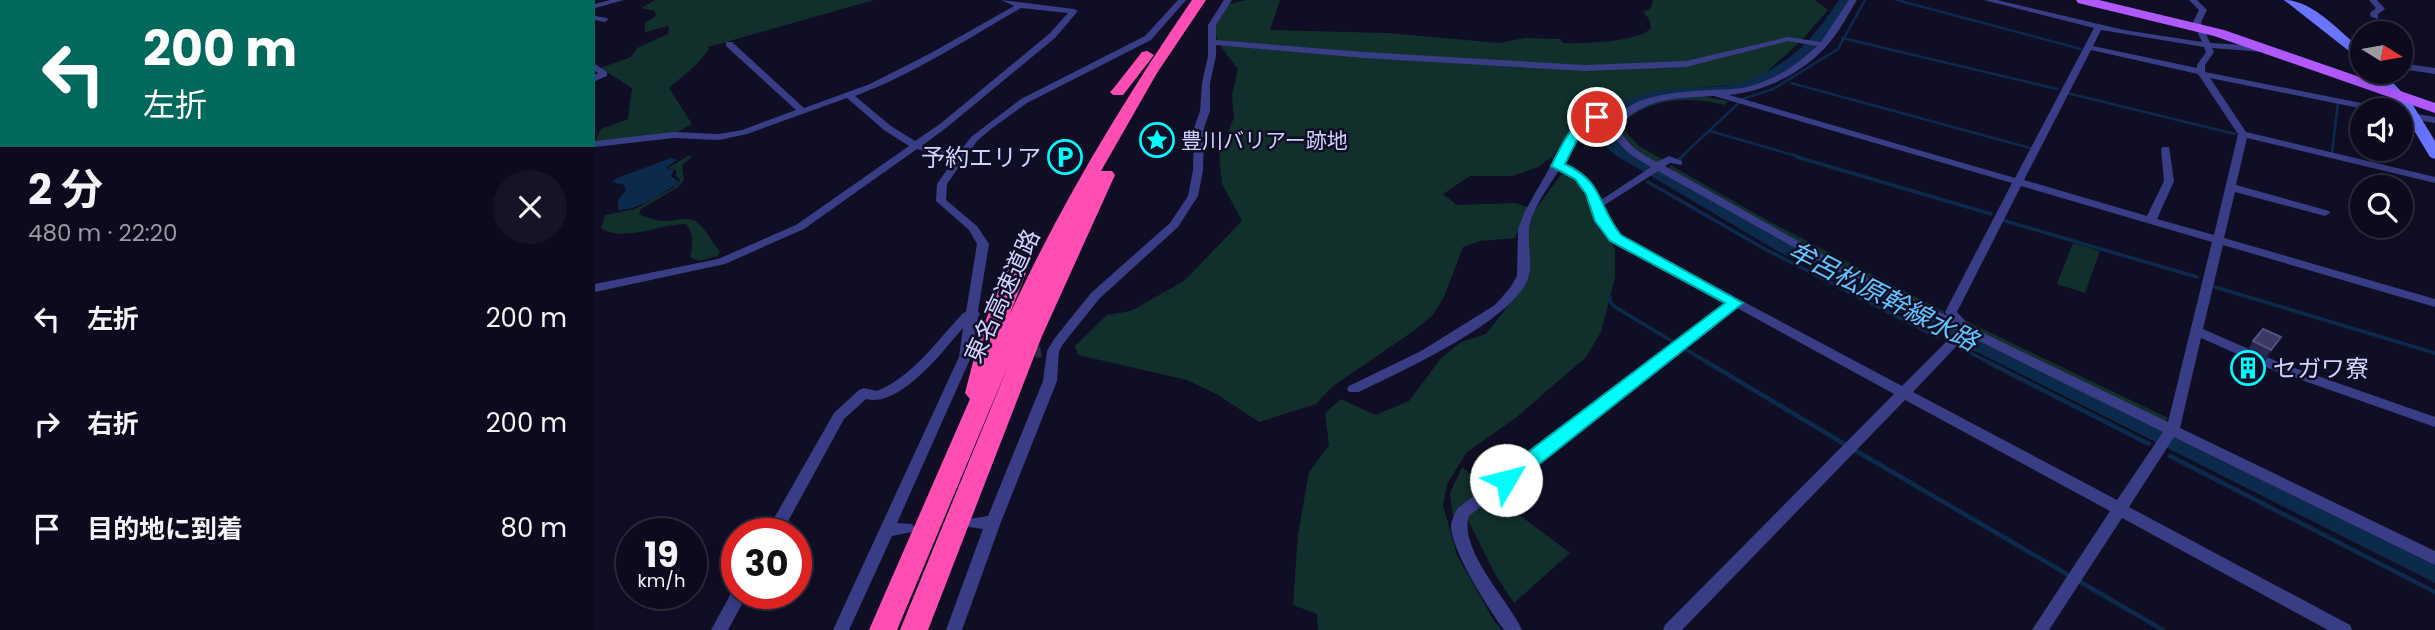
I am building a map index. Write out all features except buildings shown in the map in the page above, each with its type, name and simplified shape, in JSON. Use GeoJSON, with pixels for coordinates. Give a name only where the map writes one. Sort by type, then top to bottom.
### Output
{"type":"FeatureCollection","features":[{"type":"Feature","properties":{"kind":"highway"},"geometry":{"type":"LineString","coordinates":[[1118,92],[1181,13],[1198,0]]}},
{"type":"Feature","properties":{"kind":"highway","name":"東名高速道路"},"geometry":{"type":"LineString","coordinates":[[883,630],[960,452],[1066,220],[1111,136],[1198,0]]}},
{"type":"Feature","properties":{"kind":"highway","name":"東名高速道路"},"geometry":{"type":"LineString","coordinates":[[914,630],[1031,336],[1083,220],[1157,80],[1212,0]]}},
{"type":"Feature","properties":{"kind":"highway"},"geometry":{"type":"LineString","coordinates":[[960,452],[992,331],[1016,273]]}},
{"type":"Feature","properties":{"kind":"main road"},"geometry":{"type":"LineString","coordinates":[[2083,0],[2200,28],[2435,108]]}},
{"type":"Feature","properties":{"kind":"main road"},"geometry":{"type":"LineString","coordinates":[[2290,0],[2350,48]]}},
{"type":"Feature","properties":{"kind":"main road"},"geometry":{"type":"LineString","coordinates":[[2387,84],[2398,98]]}},
{"type":"Feature","properties":{"kind":"main road"},"geometry":{"type":"LineString","coordinates":[[2413,124],[2435,154]]}},
{"type":"Feature","properties":{"kind":"street"},"geometry":{"type":"LineString","coordinates":[[595,6],[620,0]]}},
{"type":"Feature","properties":{"kind":"street"},"geometry":{"type":"LineString","coordinates":[[595,288],[721,262],[800,227],[943,126],[1036,50],[1074,12],[1020,6],[1005,0]]}},
{"type":"Feature","properties":{"kind":"street"},"geometry":{"type":"LineString","coordinates":[[841,630],[971,357],[983,244],[973,228],[941,201],[942,184],[974,139],[988,127],[1024,101],[1148,38],[1182,0]]}},
{"type":"Feature","properties":{"kind":"street"},"geometry":{"type":"LineString","coordinates":[[954,630],[993,522],[1051,382],[1047,352],[1095,296],[1139,258],[1185,212],[1193,196],[1198,170],[1199,128],[1205,111],[1212,25],[1228,0]]}},
{"type":"Feature","properties":{"kind":"street"},"geometry":{"type":"LineString","coordinates":[[1354,389],[1426,354],[1499,308],[1515,290],[1524,276],[1523,229],[1530,211],[1558,166],[1576,130],[1586,121],[1597,117],[1611,119],[1665,97],[1759,87],[1811,56],[1853,0]]}},
{"type":"Feature","properties":{"kind":"street"},"geometry":{"type":"LineString","coordinates":[[1988,0],[2098,28],[2208,44],[2268,49]]}},
{"type":"Feature","properties":{"kind":"street"},"geometry":{"type":"LineString","coordinates":[[2193,0],[2203,10],[2197,22],[2208,44],[2210,56],[2201,65],[2201,73],[2242,134],[2435,180]]}},
{"type":"Feature","properties":{"kind":"street"},"geometry":{"type":"LineString","coordinates":[[2374,0],[2381,9],[2374,13],[2375,17]]}},
{"type":"Feature","properties":{"kind":"street"},"geometry":{"type":"LineString","coordinates":[[595,144],[673,135],[730,135],[850,96],[934,55],[1020,6]]}},
{"type":"Feature","properties":{"kind":"street"},"geometry":{"type":"LineString","coordinates":[[1963,333],[1951,312],[2098,28]]}},
{"type":"Feature","properties":{"kind":"street"},"geometry":{"type":"LineString","coordinates":[[1212,42],[1364,55],[1585,68],[1686,64],[1782,40],[1818,44]]}},
{"type":"Feature","properties":{"kind":"street"},"geometry":{"type":"LineString","coordinates":[[729,44],[802,111]]}},
{"type":"Feature","properties":{"kind":"street"},"geometry":{"type":"LineString","coordinates":[[2088,47],[2350,104]]}},
{"type":"Feature","properties":{"kind":"street"},"geometry":{"type":"LineString","coordinates":[[595,67],[604,74],[595,78]]}},
{"type":"Feature","properties":{"kind":"street"},"geometry":{"type":"LineString","coordinates":[[2413,68],[2435,71]]}},
{"type":"Feature","properties":{"kind":"street"},"geometry":{"type":"LineString","coordinates":[[1715,93],[2435,303]]}},
{"type":"Feature","properties":{"kind":"street"},"geometry":{"type":"LineString","coordinates":[[850,96],[913,146],[929,152],[963,156]]}},
{"type":"Feature","properties":{"kind":"street"},"geometry":{"type":"LineString","coordinates":[[2413,117],[2435,120]]}},
{"type":"Feature","properties":{"kind":"street"},"geometry":{"type":"LineString","coordinates":[[1611,119],[1623,144],[1655,170],[1835,267],[2168,435],[2435,558]]}},
{"type":"Feature","properties":{"kind":"street"},"geometry":{"type":"LineString","coordinates":[[2040,630],[2168,435],[2197,331],[2242,134]]}},
{"type":"Feature","properties":{"kind":"street"},"geometry":{"type":"LineString","coordinates":[[2150,221],[2169,181],[2165,149]]}},
{"type":"Feature","properties":{"kind":"street"},"geometry":{"type":"LineString","coordinates":[[1597,204],[1603,203],[1669,159],[1675,162]]}},
{"type":"Feature","properties":{"kind":"street"},"geometry":{"type":"LineString","coordinates":[[1558,166],[1579,176],[1597,204],[1602,221],[1616,238],[2344,630]]}},
{"type":"Feature","properties":{"kind":"street"},"geometry":{"type":"LineString","coordinates":[[2230,187],[2325,213]]}},
{"type":"Feature","properties":{"kind":"street"},"geometry":{"type":"LineString","coordinates":[[1514,630],[1490,592],[1460,534],[1458,521],[1463,512],[1736,303]]}},
{"type":"Feature","properties":{"kind":"street"},"geometry":{"type":"LineString","coordinates":[[782,518],[839,416],[848,405],[864,394],[879,396],[898,385],[932,355],[967,316],[974,314]]}},
{"type":"Feature","properties":{"kind":"street"},"geometry":{"type":"LineString","coordinates":[[2197,331],[2278,367],[2435,422]]}},
{"type":"Feature","properties":{"kind":"street"},"geometry":{"type":"LineString","coordinates":[[1671,630],[1963,333]]}},
{"type":"Feature","properties":{"kind":"street"},"geometry":{"type":"LineString","coordinates":[[974,523],[993,522]]}},
{"type":"Feature","properties":{"kind":"street"},"geometry":{"type":"LineString","coordinates":[[887,530],[907,528]]}},
{"type":"Feature","properties":{"kind":"street"},"geometry":{"type":"LineString","coordinates":[[719,630],[731,609]]}},
{"type":"Feature","properties":{"kind":"green space"},"geometry":{"type":"Polygon","coordinates":[[[655,0],[874,0],[708,47],[709,50],[695,66],[669,88],[692,124],[674,134],[595,142],[601,129],[628,119],[632,88],[600,68],[631,57],[637,48],[668,34],[669,26],[645,32],[645,23],[656,16],[654,11],[641,8],[655,0]]]}},
{"type":"Feature","properties":{"kind":"green space"},"geometry":{"type":"Polygon","coordinates":[[[1246,0],[1280,0],[1270,30],[1388,33],[1499,43],[1525,38],[1583,43],[1635,36],[1651,28],[1649,19],[1643,12],[1651,8],[1653,0],[1815,0],[1828,10],[1800,42],[1762,76],[1737,84],[1657,92],[1581,116],[1553,156],[1540,166],[1513,176],[1470,176],[1443,194],[1457,205],[1516,203],[1527,207],[1515,238],[1480,241],[1463,247],[1444,297],[1432,316],[1333,386],[1316,404],[1259,422],[1218,395],[1187,380],[1078,355],[1075,346],[1107,315],[1131,311],[1184,281],[1242,221],[1222,184],[1219,152],[1234,118],[1232,96],[1238,69],[1220,45],[1216,32],[1226,5],[1246,0]]]}},
{"type":"Feature","properties":{"kind":"green space"},"geometry":{"type":"Polygon","coordinates":[[[1700,96],[1728,101],[1725,105],[1699,100],[1661,103],[1626,119],[1624,130],[1639,146],[1662,159],[1658,164],[1639,153],[1617,131],[1619,122],[1647,106],[1668,100],[1700,96]]]}},
{"type":"Feature","properties":{"kind":"green space"},"geometry":{"type":"Polygon","coordinates":[[[688,156],[693,156],[682,165],[684,180],[678,187],[641,209],[639,214],[661,221],[695,221],[720,251],[718,256],[699,261],[690,257],[692,240],[686,224],[621,234],[601,228],[605,215],[635,209],[673,188],[680,180],[676,176],[676,170],[668,168],[688,156]]]}},
{"type":"Feature","properties":{"kind":"green space"},"geometry":{"type":"Polygon","coordinates":[[[1670,165],[1772,223],[1945,312],[1943,314],[1804,245],[1702,188],[1669,168],[1670,165]]]}},
{"type":"Feature","properties":{"kind":"green space"},"geometry":{"type":"Polygon","coordinates":[[[1561,175],[1573,175],[1592,204],[1596,225],[1615,249],[1615,277],[1601,332],[1586,357],[1518,416],[1467,452],[1447,484],[1443,505],[1457,555],[1494,621],[1502,630],[1318,630],[1317,614],[1293,605],[1298,534],[1309,472],[1329,445],[1325,413],[1341,399],[1375,415],[1409,401],[1442,357],[1461,342],[1486,334],[1524,284],[1528,233],[1534,211],[1561,175]]]}},
{"type":"Feature","properties":{"kind":"green space"},"geometry":{"type":"Polygon","coordinates":[[[2073,243],[2100,251],[2085,293],[2057,284],[2073,243]]]}},
{"type":"Feature","properties":{"kind":"green space"},"geometry":{"type":"Polygon","coordinates":[[[1964,320],[2168,418],[2166,421],[1970,329],[1964,320]]]}},
{"type":"Feature","properties":{"kind":"green space"},"geometry":{"type":"Polygon","coordinates":[[[1462,467],[1478,480],[1483,477],[1488,481],[1484,484],[1489,488],[1453,516],[1450,493],[1462,467]]]}},
{"type":"Feature","properties":{"kind":"green space"},"geometry":{"type":"Polygon","coordinates":[[[1494,496],[1570,553],[1514,603],[1495,574],[1467,518],[1494,496]]]}},
{"type":"Feature","properties":{"kind":"water"},"geometry":{"type":"Polygon","coordinates":[[[671,158],[677,160],[665,168],[674,170],[671,176],[678,181],[677,184],[641,205],[618,210],[618,200],[626,190],[624,185],[613,182],[615,179],[671,158]]]}},
{"type":"Feature","properties":{"kind":"waterway","name":"牟呂松原幹線水路"},"geometry":{"type":"LineString","coordinates":[[1846,0],[1819,40],[1778,71],[1760,81],[1732,89],[1677,93],[1641,100],[1623,109],[1605,123],[1606,136],[1623,153],[1788,249],[2435,571]]}},
{"type":"Feature","properties":{"kind":"waterway"},"geometry":{"type":"LineString","coordinates":[[1844,38],[1865,0]]}},
{"type":"Feature","properties":{"kind":"waterway"},"geometry":{"type":"LineString","coordinates":[[1897,0],[2081,49]]}},
{"type":"Feature","properties":{"kind":"waterway"},"geometry":{"type":"LineString","coordinates":[[1680,158],[1743,99],[1773,89],[1838,49],[1844,38]]}},
{"type":"Feature","properties":{"kind":"waterway"},"geometry":{"type":"LineString","coordinates":[[1844,38],[2057,89]]}},
{"type":"Feature","properties":{"kind":"waterway"},"geometry":{"type":"LineString","coordinates":[[1791,83],[2030,148]]}},
{"type":"Feature","properties":{"kind":"waterway"},"geometry":{"type":"LineString","coordinates":[[2067,93],[2235,134]]}},
{"type":"Feature","properties":{"kind":"waterway"},"geometry":{"type":"LineString","coordinates":[[2332,152],[2338,103]]}},
{"type":"Feature","properties":{"kind":"waterway"},"geometry":{"type":"LineString","coordinates":[[1710,131],[1803,158]]}},
{"type":"Feature","properties":{"kind":"waterway"},"geometry":{"type":"LineString","coordinates":[[1676,162],[1682,157]]}},
{"type":"Feature","properties":{"kind":"waterway"},"geometry":{"type":"LineString","coordinates":[[1797,157],[1991,214]]}},
{"type":"Feature","properties":{"kind":"waterway"},"geometry":{"type":"LineString","coordinates":[[1648,182],[1763,248],[1937,337]]}},
{"type":"Feature","properties":{"kind":"waterway"},"geometry":{"type":"LineString","coordinates":[[2002,220],[2197,277]]}},
{"type":"Feature","properties":{"kind":"waterway"},"geometry":{"type":"LineString","coordinates":[[2215,287],[2435,353]]}},
{"type":"Feature","properties":{"kind":"waterway"},"geometry":{"type":"LineString","coordinates":[[1610,297],[1610,302],[1615,307],[1710,364]]}},
{"type":"Feature","properties":{"kind":"waterway"},"geometry":{"type":"LineString","coordinates":[[1957,346],[1992,364]]}},
{"type":"Feature","properties":{"kind":"waterway"},"geometry":{"type":"LineString","coordinates":[[1707,362],[1846,445]]}},
{"type":"Feature","properties":{"kind":"waterway"},"geometry":{"type":"LineString","coordinates":[[1988,362],[2149,444]]}},
{"type":"Feature","properties":{"kind":"waterway"},"geometry":{"type":"LineString","coordinates":[[1853,449],[2070,576]]}},
{"type":"Feature","properties":{"kind":"waterway"},"geometry":{"type":"LineString","coordinates":[[2170,456],[2435,592]]}},
{"type":"Feature","properties":{"kind":"waterway"},"geometry":{"type":"LineString","coordinates":[[2077,580],[2163,630]]}},
{"type":"Feature","properties":{"kind":"tunnel"},"geometry":{"type":"LineString","coordinates":[[1019,354],[1041,352]]}},
{"type":"Feature","properties":{"kind":"place","name":"豊川バリアー跡地"},"geometry":{"type":"Point","coordinates":[1157,140]}},
{"type":"Feature","properties":{"kind":"place","name":"予約エリア"},"geometry":{"type":"Point","coordinates":[1065,157]}},
{"type":"Feature","properties":{"kind":"place","name":"セガワ寮"},"geometry":{"type":"Point","coordinates":[2248,368]}},
{"type":"Feature","properties":{"kind":"route"},"geometry":{"type":"LineString","coordinates":[[1506,480],[1736,303],[1616,238],[1602,221],[1593,194],[1579,176],[1558,166],[1576,130],[1586,121],[1597,117]]}}]}
